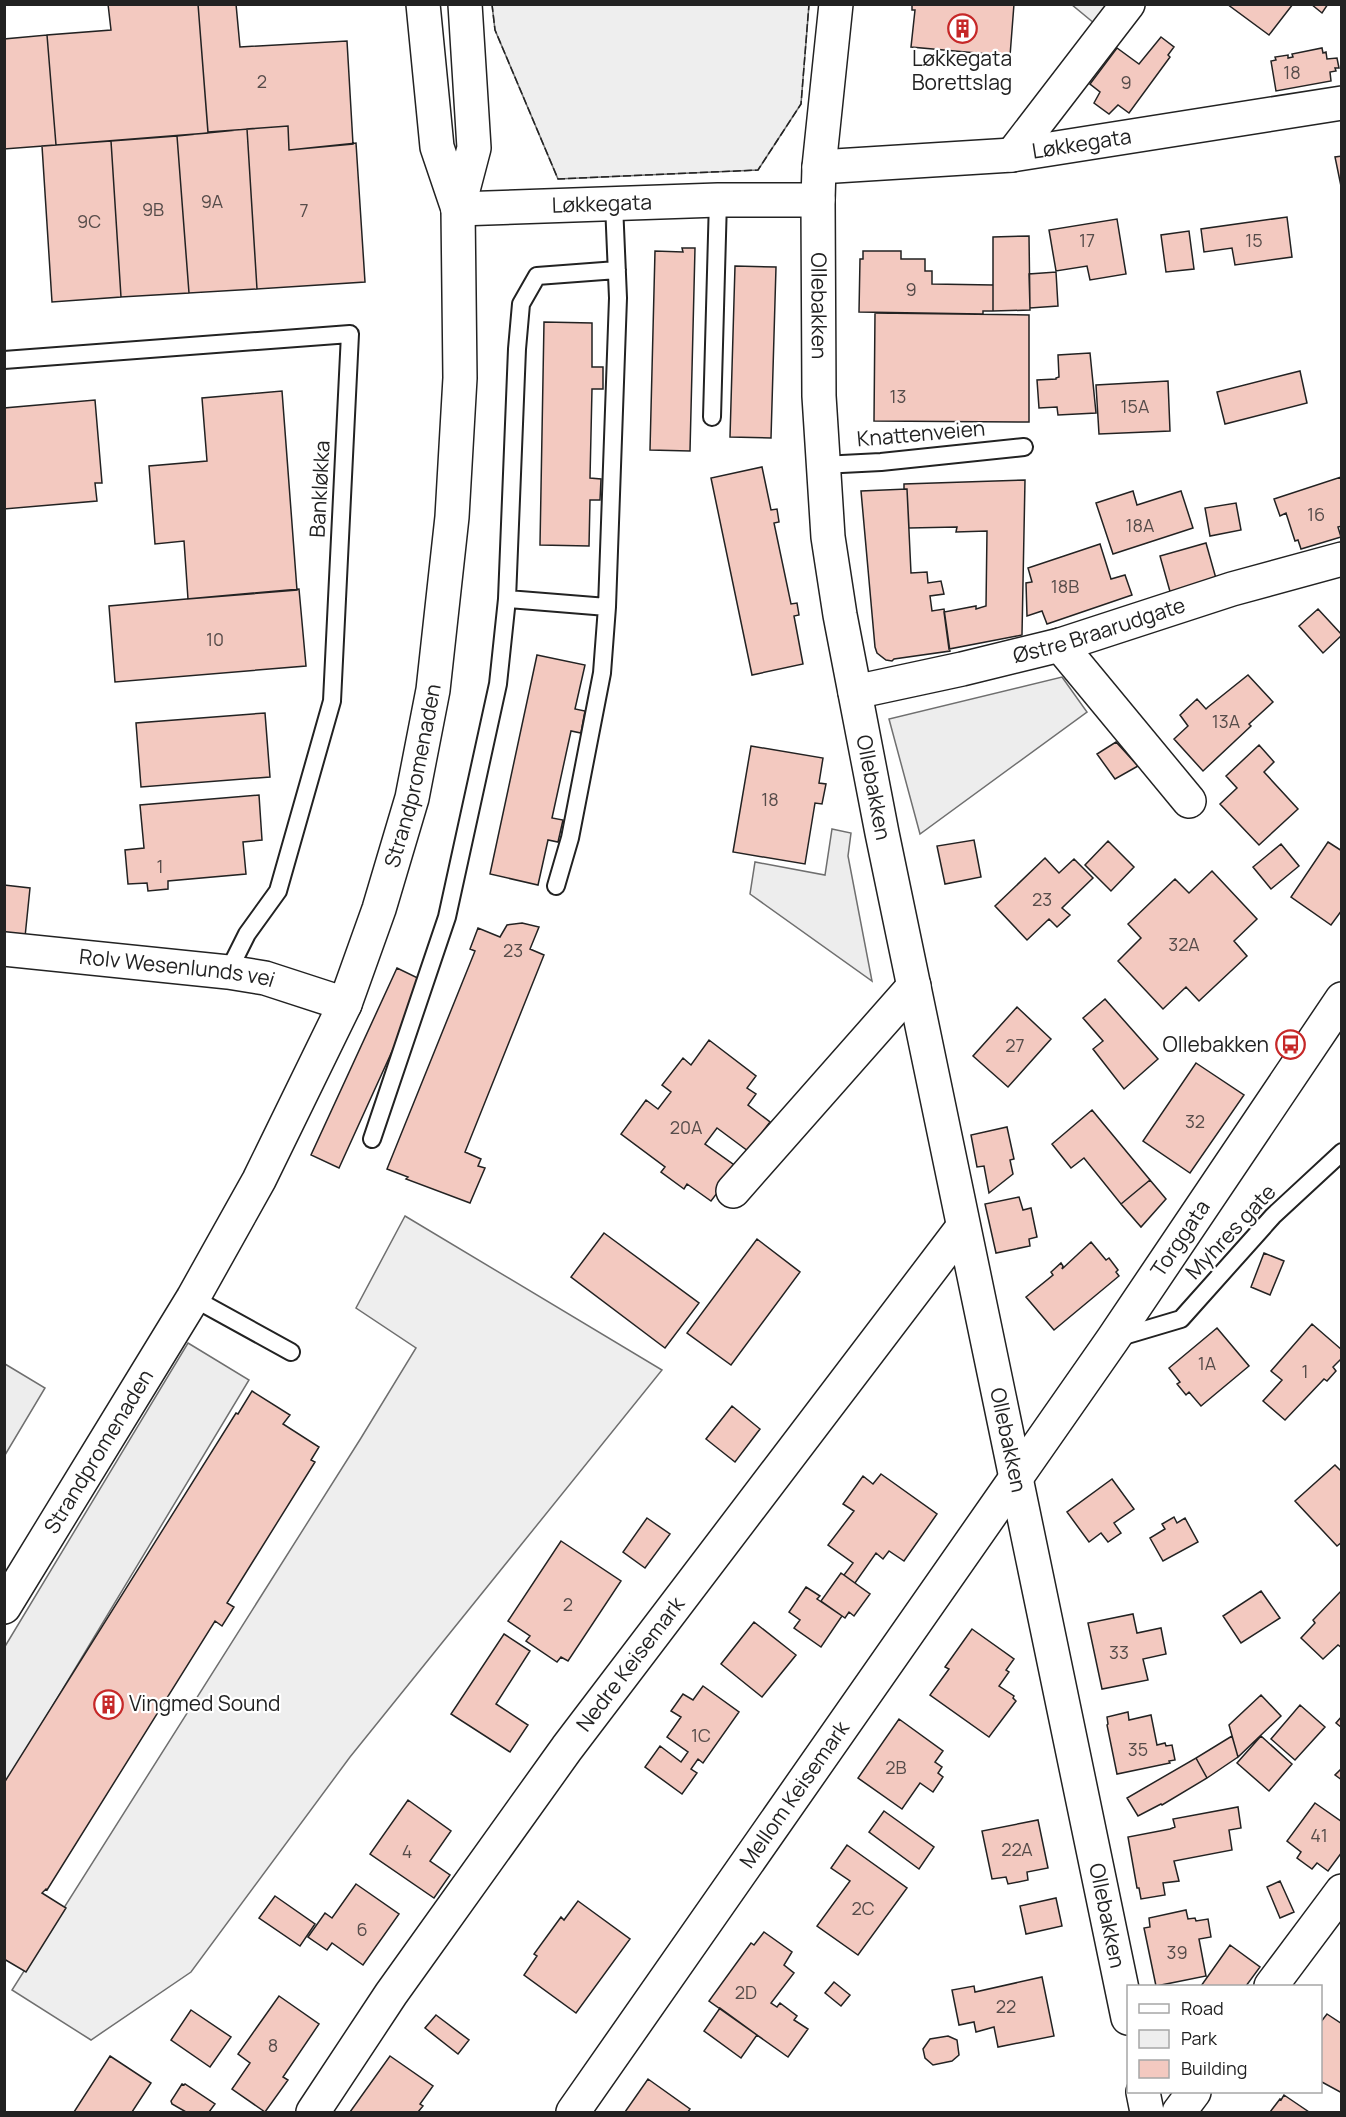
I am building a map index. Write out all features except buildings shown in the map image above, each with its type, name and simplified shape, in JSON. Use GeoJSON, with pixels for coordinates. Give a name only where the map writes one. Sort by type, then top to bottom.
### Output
{"type":"FeatureCollection","features":[{"type":"Feature","properties":{"kind":"street","name":"Strandpromenaden"},"geometry":{"type":"LineString","coordinates":[[423,4],[436,147],[458,209]]}},
{"type":"Feature","properties":{"kind":"street","name":"Strandpromenaden"},"geometry":{"type":"LineString","coordinates":[[4,1607],[193,1298],[259,1180],[345,1004],[379,909],[412,798],[433,690],[452,517],[458,402],[458,209],[474,148],[465,4]]}},
{"type":"Feature","properties":{"kind":"street","name":"Ollebakken"},"geometry":{"type":"LineString","coordinates":[[836,4],[819,167],[818,200],[819,396],[828,537],[855,692],[914,986],[1127,2013]]}},
{"type":"Feature","properties":{"kind":"street"},"geometry":{"type":"LineString","coordinates":[[1012,155],[1128,4]]}},
{"type":"Feature","properties":{"kind":"street","name":"Løkkegata"},"geometry":{"type":"LineString","coordinates":[[819,167],[1012,155],[1341,102]]}},
{"type":"Feature","properties":{"kind":"street","name":"Løkkegata"},"geometry":{"type":"LineString","coordinates":[[458,209],[718,200],[818,200]]}},
{"type":"Feature","properties":{"kind":"street","name":"Østre Braarudgate"},"geometry":{"type":"LineString","coordinates":[[855,692],[1060,645],[1232,590],[1341,559]]}},
{"type":"Feature","properties":{"kind":"street"},"geometry":{"type":"LineString","coordinates":[[1060,645],[1189,801]]}},
{"type":"Feature","properties":{"kind":"street","name":"Rolv Wesenlunds vei"},"geometry":{"type":"LineString","coordinates":[[4,949],[266,978],[345,1004]]}},
{"type":"Feature","properties":{"kind":"street"},"geometry":{"type":"LineString","coordinates":[[733,1191],[914,986]]}},
{"type":"Feature","properties":{"kind":"street","name":"Torggata"},"geometry":{"type":"LineString","coordinates":[[1016,1478],[1113,1339],[1341,999]]}},
{"type":"Feature","properties":{"kind":"street","name":"Nedre Keisemark"},"geometry":{"type":"LineString","coordinates":[[313,2112],[392,1994],[567,1748],[963,1227]]}},
{"type":"Feature","properties":{"kind":"street","name":"Mellom Keisemark"},"geometry":{"type":"LineString","coordinates":[[573,2112],[1016,1478]]}},
{"type":"Feature","properties":{"kind":"street"},"geometry":{"type":"LineString","coordinates":[[1272,1985],[1341,1891]]}},
{"type":"Feature","properties":{"kind":"street"},"geometry":{"type":"LineString","coordinates":[[1143,2093],[1147,2112]]}},
{"type":"Feature","properties":{"kind":"street"},"geometry":{"type":"LineString","coordinates":[[1179,2112],[1193,2093]]}},
{"type":"Feature","properties":{"kind":"lane"},"geometry":{"type":"LineString","coordinates":[[712,417],[718,200]]}},
{"type":"Feature","properties":{"kind":"lane"},"geometry":{"type":"LineString","coordinates":[[556,886],[570,838],[602,673],[607,607],[617,309],[615,204]]}},
{"type":"Feature","properties":{"kind":"lane"},"geometry":{"type":"LineString","coordinates":[[372,1139],[447,917],[498,684],[507,599],[517,349],[521,303],[537,276],[617,270]]}},
{"type":"Feature","properties":{"kind":"lane","name":"Bankløkka"},"geometry":{"type":"LineString","coordinates":[[4,360],[350,334],[332,701],[278,891],[247,934],[228,972]]}},
{"type":"Feature","properties":{"kind":"lane","name":"Knattenveien"},"geometry":{"type":"LineString","coordinates":[[822,465],[880,462],[1024,447]]}},
{"type":"Feature","properties":{"kind":"lane"},"geometry":{"type":"LineString","coordinates":[[507,599],[607,607]]}},
{"type":"Feature","properties":{"kind":"lane","name":"Myhres gate"},"geometry":{"type":"LineString","coordinates":[[1113,1339],[1181,1319],[1273,1216],[1341,1152]]}},
{"type":"Feature","properties":{"kind":"lane"},"geometry":{"type":"LineString","coordinates":[[193,1298],[291,1352]]}},
{"type":"Feature","properties":{"kind":"green space"},"geometry":{"type":"Polygon","coordinates":[[[492,5],[809,5],[801,104],[758,170],[558,179],[495,30],[492,5]]]}},
{"type":"Feature","properties":{"kind":"green space"},"geometry":{"type":"Polygon","coordinates":[[[405,1216],[662,1370],[350,1757],[191,1972],[91,2040],[12,1990],[416,1348],[356,1308],[405,1216]]]}},
{"type":"Feature","properties":{"kind":"shaded area"},"geometry":{"type":"Polygon","coordinates":[[[1071,4],[1128,5],[1106,33],[1071,4]]]}},
{"type":"Feature","properties":{"kind":"shaded area"},"geometry":{"type":"Polygon","coordinates":[[[1062,677],[1087,712],[920,834],[889,719],[1062,677]]]}},
{"type":"Feature","properties":{"kind":"shaded area"},"geometry":{"type":"Polygon","coordinates":[[[832,829],[851,833],[848,856],[872,981],[750,894],[755,862],[825,875],[832,829]]]}},
{"type":"Feature","properties":{"kind":"shaded area"},"geometry":{"type":"Polygon","coordinates":[[[188,1343],[249,1380],[5,1785],[4,1648],[188,1343]]]}},
{"type":"Feature","properties":{"kind":"shaded area"},"geometry":{"type":"Polygon","coordinates":[[[5,1364],[45,1388],[5,1455],[5,1364]]]}},
{"type":"Feature","properties":{"kind":"fence"},"geometry":{"type":"LineString","coordinates":[[492,4],[495,30],[558,179],[758,170],[801,104],[809,4]]}},
{"type":"Feature","properties":{"kind":"place","name":"Løkkegata Borettslag"},"geometry":{"type":"Point","coordinates":[962,28]}},
{"type":"Feature","properties":{"kind":"place","name":"Ollebakken"},"geometry":{"type":"Point","coordinates":[1290,1045]}},
{"type":"Feature","properties":{"kind":"place","name":"Vingmed Sound"},"geometry":{"type":"Point","coordinates":[108,1704]}}]}
